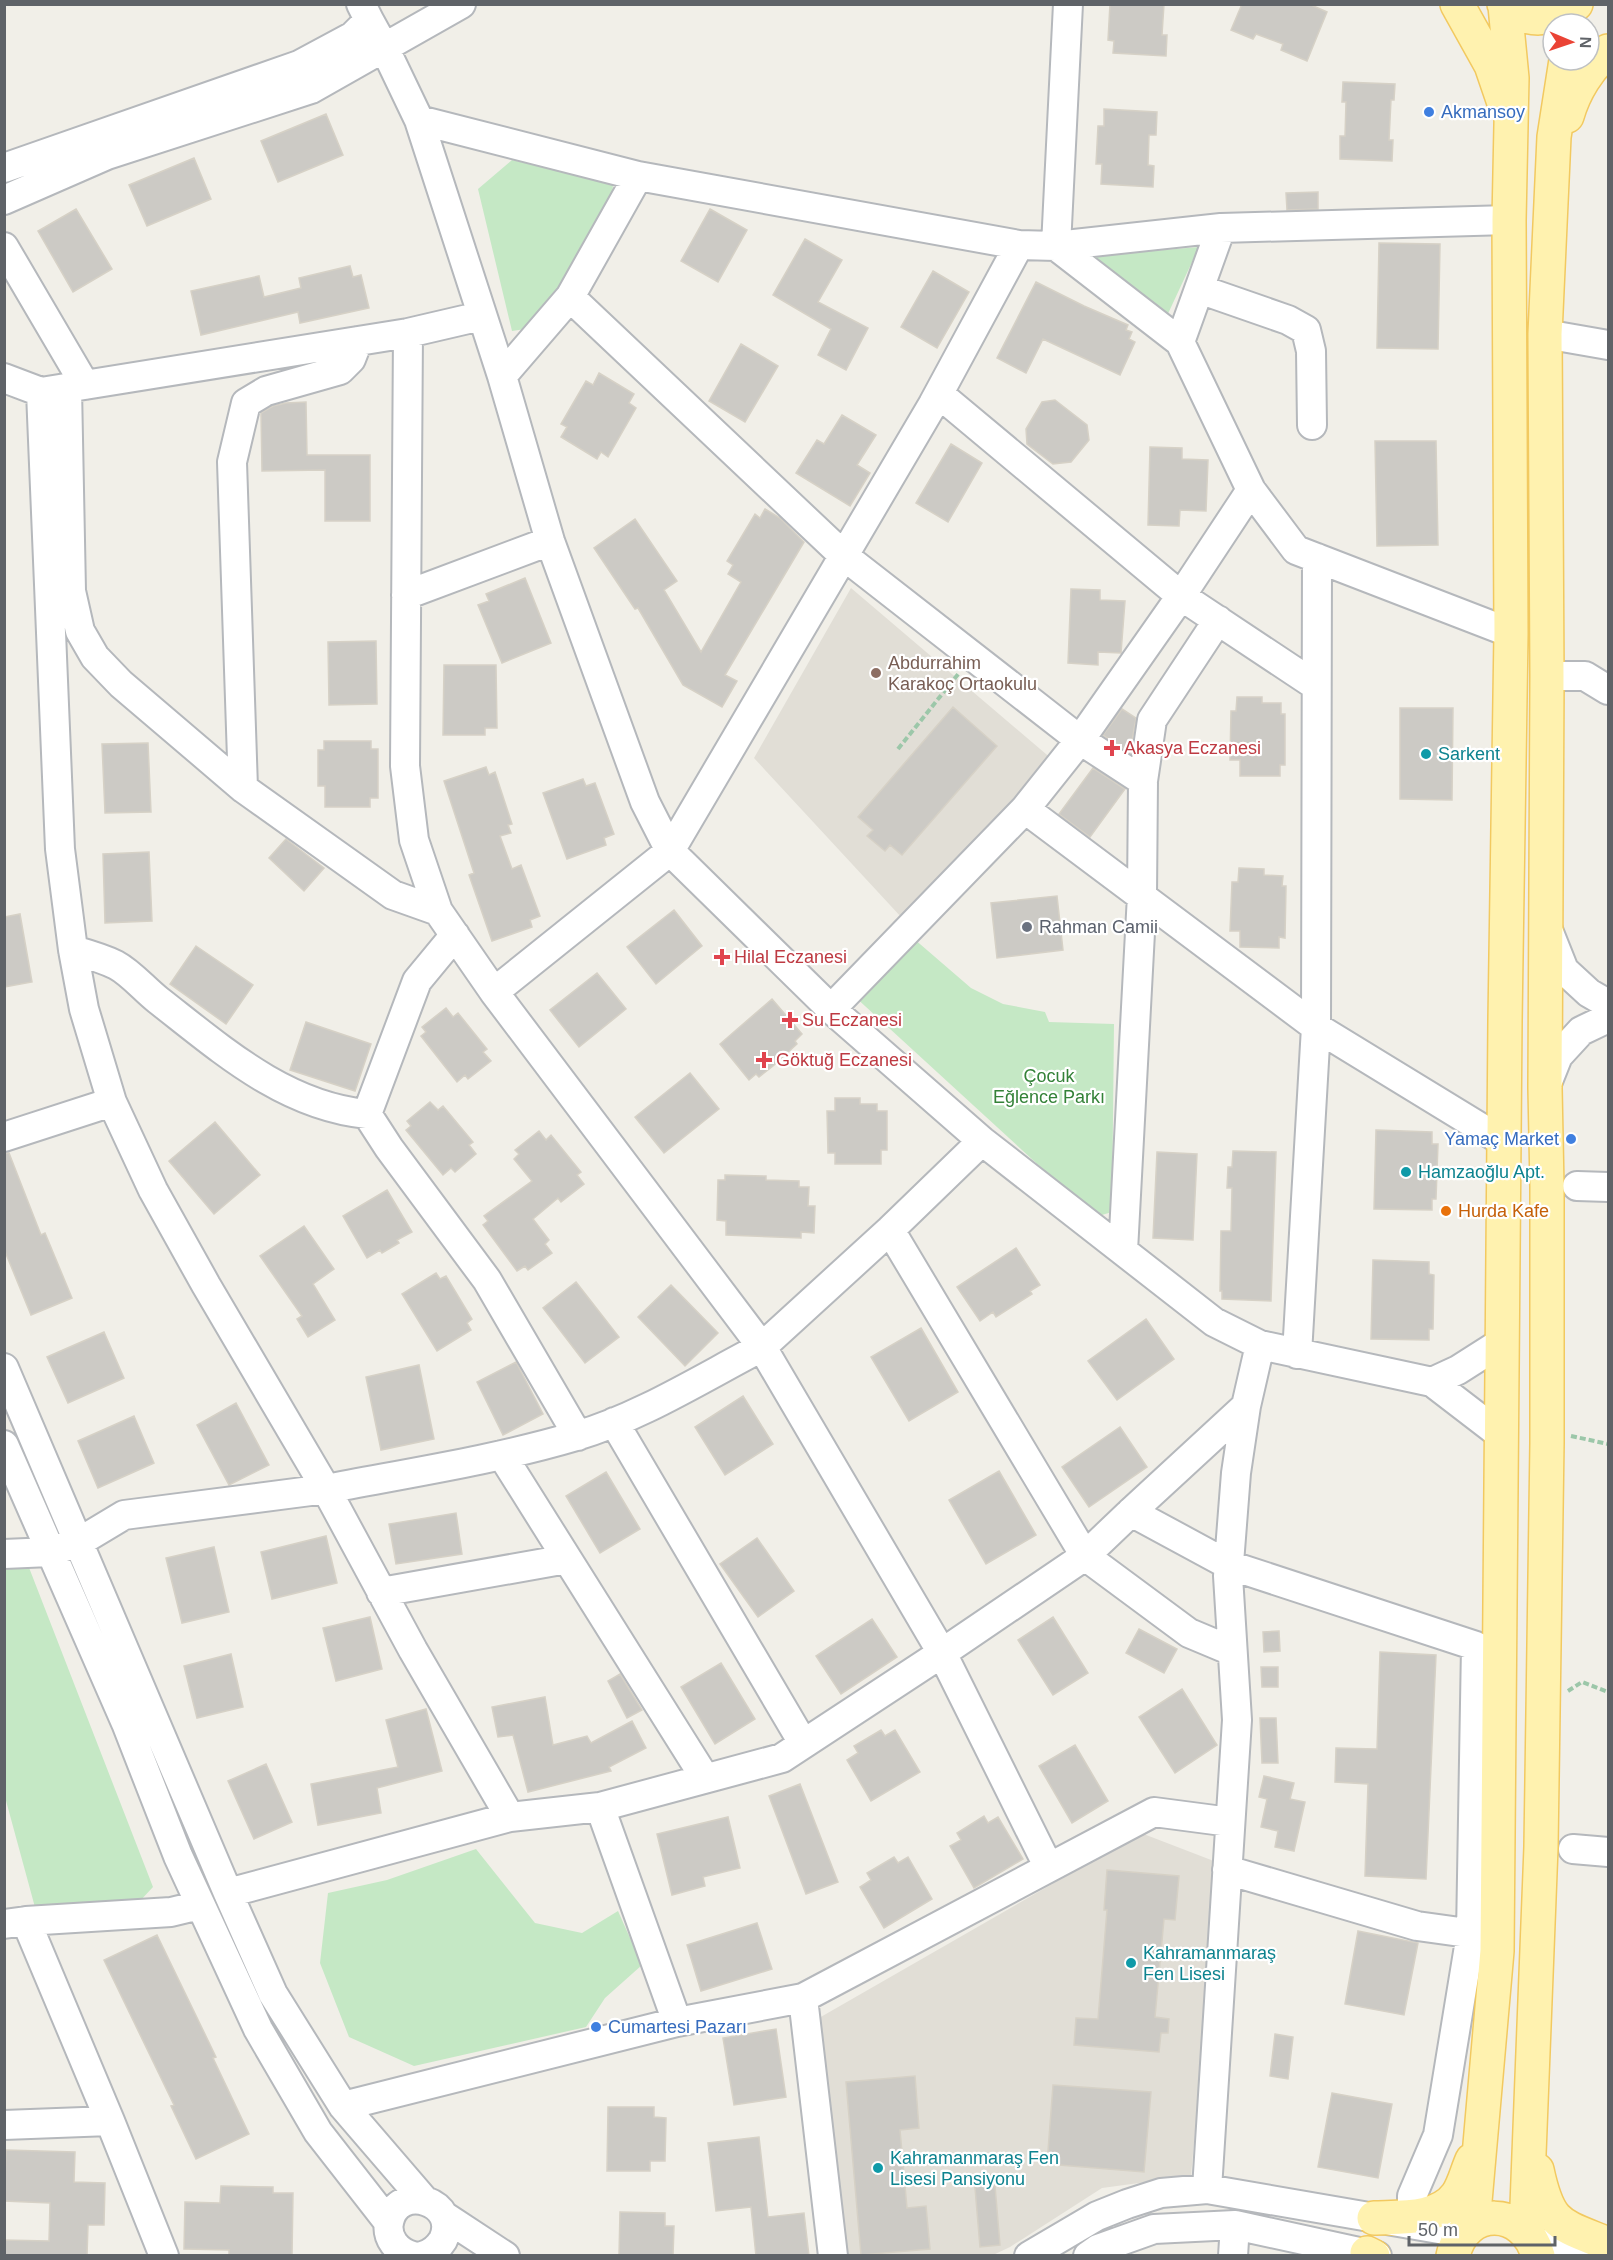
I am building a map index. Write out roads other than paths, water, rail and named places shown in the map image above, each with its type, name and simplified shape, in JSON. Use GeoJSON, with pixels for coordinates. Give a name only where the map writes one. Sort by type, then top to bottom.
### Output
{"type":"FeatureCollection","features":[{"type":"Feature","properties":{"kind":"main road"},"geometry":{"type":"LineString","coordinates":[[1457,4],[1491,65],[1503,98],[1509,128]]}},
{"type":"Feature","properties":{"kind":"main road"},"geometry":{"type":"LineString","coordinates":[[1504,5],[1512,12],[1528,18],[1546,19],[1562,14],[1576,4]]}},
{"type":"Feature","properties":{"kind":"main road"},"geometry":{"type":"LineString","coordinates":[[1463,2238],[1480,2139],[1484,1936],[1501,1435],[1511,633],[1509,128],[1512,89],[1504,5]]}},
{"type":"Feature","properties":{"kind":"main road"},"geometry":{"type":"LineString","coordinates":[[1553,160],[1572,99],[1597,60],[1608,51]]}},
{"type":"Feature","properties":{"kind":"main road"},"geometry":{"type":"LineString","coordinates":[[1512,89],[1518,71],[1534,64],[1550,69],[1555,75],[1563,74],[1553,160],[1545,334],[1546,1430],[1541,1847],[1530,2138],[1533,2243]]}},
{"type":"Feature","properties":{"kind":"main road"},"geometry":{"type":"LineString","coordinates":[[1530,2138],[1543,2198],[1552,2215],[1566,2227],[1608,2244]]}},
{"type":"Feature","properties":{"kind":"main road"},"geometry":{"type":"LineString","coordinates":[[1374,2218],[1423,2215],[1443,2207],[1457,2195],[1480,2139]]}},
{"type":"Feature","properties":{"kind":"main road"},"geometry":{"type":"LineString","coordinates":[[1463,2238],[1486,2218],[1501,2218],[1515,2222],[1533,2243]]}},
{"type":"Feature","properties":{"kind":"street"},"geometry":{"type":"LineString","coordinates":[[4,200],[107,155],[311,89],[461,4]]}},
{"type":"Feature","properties":{"kind":"street"},"geometry":{"type":"LineString","coordinates":[[1056,246],[1068,4]]}},
{"type":"Feature","properties":{"kind":"street"},"geometry":{"type":"LineString","coordinates":[[365,12],[419,120],[502,376],[550,541],[645,802],[670,851],[831,1009],[982,1141],[1214,1322],[1260,1345],[1432,1382],[1501,1435]]}},
{"type":"Feature","properties":{"kind":"street"},"geometry":{"type":"LineString","coordinates":[[4,168],[299,65],[353,36],[365,12]]}},
{"type":"Feature","properties":{"kind":"street"},"geometry":{"type":"LineString","coordinates":[[419,120],[638,176],[1019,245],[1056,246],[1221,228],[1509,220]]}},
{"type":"Feature","properties":{"kind":"street"},"geometry":{"type":"LineString","coordinates":[[502,376],[570,297],[638,176]]}},
{"type":"Feature","properties":{"kind":"street"},"geometry":{"type":"LineString","coordinates":[[1180,342],[1221,228]]}},
{"type":"Feature","properties":{"kind":"street"},"geometry":{"type":"LineString","coordinates":[[494,992],[670,851],[939,394],[1019,245]]}},
{"type":"Feature","properties":{"kind":"street"},"geometry":{"type":"LineString","coordinates":[[1056,246],[1180,342],[1251,490],[1296,550],[1511,633]]}},
{"type":"Feature","properties":{"kind":"street"},"geometry":{"type":"LineString","coordinates":[[4,247],[65,389],[71,591],[80,631],[95,657],[121,684],[243,788],[393,894],[438,911]]}},
{"type":"Feature","properties":{"kind":"street"},"geometry":{"type":"LineString","coordinates":[[1199,289],[1288,320],[1306,330],[1311,351],[1312,425]]}},
{"type":"Feature","properties":{"kind":"street"},"geometry":{"type":"LineString","coordinates":[[570,297],[844,556],[1080,740],[1143,781]]}},
{"type":"Feature","properties":{"kind":"street"},"geometry":{"type":"LineString","coordinates":[[4,378],[65,389],[408,333],[481,316]]}},
{"type":"Feature","properties":{"kind":"street"},"geometry":{"type":"LineString","coordinates":[[408,333],[405,766],[414,840],[438,911],[494,992],[762,1347],[942,1653],[1048,1866]]}},
{"type":"Feature","properties":{"kind":"street"},"geometry":{"type":"LineString","coordinates":[[1545,334],[1608,345]]}},
{"type":"Feature","properties":{"kind":"street"},"geometry":{"type":"LineString","coordinates":[[243,788],[232,462],[246,403],[266,391],[340,370],[351,359],[358,341]]}},
{"type":"Feature","properties":{"kind":"street"},"geometry":{"type":"LineString","coordinates":[[65,389],[60,849],[72,950],[84,1009],[112,1102],[153,1190],[195,1266],[326,1489],[381,1592],[510,1817]]}},
{"type":"Feature","properties":{"kind":"street"},"geometry":{"type":"LineString","coordinates":[[939,394],[1181,596],[1316,685]]}},
{"type":"Feature","properties":{"kind":"street"},"geometry":{"type":"LineString","coordinates":[[831,1009],[1025,809],[1080,740],[1181,596],[1251,490]]}},
{"type":"Feature","properties":{"kind":"street"},"geometry":{"type":"LineString","coordinates":[[406,595],[550,541]]}},
{"type":"Feature","properties":{"kind":"street"},"geometry":{"type":"LineString","coordinates":[[1297,1354],[1316,1027],[1317,558]]}},
{"type":"Feature","properties":{"kind":"street"},"geometry":{"type":"LineString","coordinates":[[1123,1251],[1142,895],[1143,781],[1152,720],[1218,620]]}},
{"type":"Feature","properties":{"kind":"street"},"geometry":{"type":"LineString","coordinates":[[1547,676],[1585,676],[1608,690]]}},
{"type":"Feature","properties":{"kind":"street"},"geometry":{"type":"LineString","coordinates":[[1025,809],[1316,1027],[1504,1142]]}},
{"type":"Feature","properties":{"kind":"street"},"geometry":{"type":"LineString","coordinates":[[1545,924],[1564,970],[1589,993],[1608,1004]]}},
{"type":"Feature","properties":{"kind":"street"},"geometry":{"type":"LineString","coordinates":[[367,1114],[417,981],[455,935]]}},
{"type":"Feature","properties":{"kind":"street"},"geometry":{"type":"LineString","coordinates":[[72,950],[118,966],[216,1044],[276,1086],[312,1103],[344,1112],[367,1114]]}},
{"type":"Feature","properties":{"kind":"street"},"geometry":{"type":"LineString","coordinates":[[1545,1088],[1558,1056],[1581,1031],[1608,1018]]}},
{"type":"Feature","properties":{"kind":"street"},"geometry":{"type":"LineString","coordinates":[[4,1137],[112,1102]]}},
{"type":"Feature","properties":{"kind":"street"},"geometry":{"type":"LineString","coordinates":[[367,1114],[389,1148],[488,1280],[578,1436]]}},
{"type":"Feature","properties":{"kind":"street"},"geometry":{"type":"LineString","coordinates":[[4,1554],[50,1552],[79,1542],[124,1515],[326,1489],[502,1455],[578,1436],[632,1415],[762,1347],[890,1230],[982,1141]]}},
{"type":"Feature","properties":{"kind":"street"},"geometry":{"type":"LineString","coordinates":[[1577,1186],[1608,1187]]}},
{"type":"Feature","properties":{"kind":"street"},"geometry":{"type":"LineString","coordinates":[[890,1230],[1085,1556],[1189,1633],[1232,1651]]}},
{"type":"Feature","properties":{"kind":"street"},"geometry":{"type":"LineString","coordinates":[[1432,1382],[1458,1370],[1502,1342]]}},
{"type":"Feature","properties":{"kind":"street"},"geometry":{"type":"LineString","coordinates":[[1207,2189],[1238,1720],[1232,1651],[1229,1565],[1236,1473],[1245,1406],[1260,1345]]}},
{"type":"Feature","properties":{"kind":"street"},"geometry":{"type":"LineString","coordinates":[[4,1368],[273,1994],[343,2106],[434,2208],[445,2235],[434,2251],[425,2255]]}},
{"type":"Feature","properties":{"kind":"street"},"geometry":{"type":"LineString","coordinates":[[228,1893],[510,1817],[600,1807],[782,1758],[1085,1556],[1245,1406]]}},
{"type":"Feature","properties":{"kind":"street"},"geometry":{"type":"LineString","coordinates":[[614,1422],[803,1743]]}},
{"type":"Feature","properties":{"kind":"street"},"geometry":{"type":"LineString","coordinates":[[4,1445],[126,1723],[178,1856],[258,2029],[318,2132],[388,2237],[399,2249],[413,2256]]}},
{"type":"Feature","properties":{"kind":"street"},"geometry":{"type":"LineString","coordinates":[[502,1455],[705,1778]]}},
{"type":"Feature","properties":{"kind":"street"},"geometry":{"type":"LineString","coordinates":[[1131,1512],[1229,1565],[1476,1646],[1484,1936],[1438,2135],[1412,2196],[1412,2216]]}},
{"type":"Feature","properties":{"kind":"street"},"geometry":{"type":"LineString","coordinates":[[381,1592],[567,1559]]}},
{"type":"Feature","properties":{"kind":"street"},"geometry":{"type":"LineString","coordinates":[[600,1807],[677,2022]]}},
{"type":"Feature","properties":{"kind":"street"},"geometry":{"type":"LineString","coordinates":[[343,2106],[677,2022],[803,1998],[1048,1866],[1154,1812],[1230,1822]]}},
{"type":"Feature","properties":{"kind":"street"},"geometry":{"type":"LineString","coordinates":[[1573,1849],[1608,1852]]}},
{"type":"Feature","properties":{"kind":"street"},"geometry":{"type":"LineString","coordinates":[[1227,1870],[1417,1926],[1484,1936]]}},
{"type":"Feature","properties":{"kind":"street"},"geometry":{"type":"LineString","coordinates":[[164,2256],[110,2121],[15,1923],[171,1912],[200,1905]]}},
{"type":"Feature","properties":{"kind":"street"},"geometry":{"type":"LineString","coordinates":[[803,1998],[833,2256]]}},
{"type":"Feature","properties":{"kind":"street"},"geometry":{"type":"LineString","coordinates":[[4,2125],[110,2121]]}},
{"type":"Feature","properties":{"kind":"street"},"geometry":{"type":"LineString","coordinates":[[1029,2256],[1097,2216],[1127,2204],[1161,2193],[1207,2189],[1374,2218],[1463,2238]]}},
{"type":"Feature","properties":{"kind":"street"},"geometry":{"type":"LineString","coordinates":[[388,2237],[397,2206],[414,2199],[434,2208],[505,2256]]}},
{"type":"Feature","properties":{"kind":"street"},"geometry":{"type":"LineString","coordinates":[[1233,2256],[1235,2225]]}},
{"type":"Feature","properties":{"kind":"street"},"geometry":{"type":"LineString","coordinates":[[1088,2256],[1098,2249],[1154,2229],[1235,2225],[1372,2255]]}},
{"type":"Feature","properties":{"kind":"street"},"geometry":{"type":"LineString","coordinates":[[1533,2243],[1608,2249]]}},
{"type":"Feature","properties":{"kind":"place","name":"Akmansoy"},"geometry":{"type":"Point","coordinates":[1429,112]}},
{"type":"Feature","properties":{"kind":"place","name":"Abdurrahim Karakoç Ortaokulu"},"geometry":{"type":"Point","coordinates":[876,673]}},
{"type":"Feature","properties":{"kind":"place","name":"Akasya Eczanesi"},"geometry":{"type":"Point","coordinates":[1112,748]}},
{"type":"Feature","properties":{"kind":"place","name":"Sarkent"},"geometry":{"type":"Point","coordinates":[1426,754]}},
{"type":"Feature","properties":{"kind":"place","name":"Rahman Camii"},"geometry":{"type":"Point","coordinates":[1027,927]}},
{"type":"Feature","properties":{"kind":"place","name":"Hilal Eczanesi"},"geometry":{"type":"Point","coordinates":[722,957]}},
{"type":"Feature","properties":{"kind":"place","name":"Su Eczanesi"},"geometry":{"type":"Point","coordinates":[790,1020]}},
{"type":"Feature","properties":{"kind":"place","name":"Göktuğ Eczanesi"},"geometry":{"type":"Point","coordinates":[764,1060]}},
{"type":"Feature","properties":{"kind":"place","name":"Yamaç Market"},"geometry":{"type":"Point","coordinates":[1571,1139]}},
{"type":"Feature","properties":{"kind":"place","name":"Hamzaoğlu Apt."},"geometry":{"type":"Point","coordinates":[1406,1172]}},
{"type":"Feature","properties":{"kind":"place","name":"Hurda Kafe"},"geometry":{"type":"Point","coordinates":[1446,1211]}},
{"type":"Feature","properties":{"kind":"place","name":"Kahramanmaraş Fen Lisesi"},"geometry":{"type":"Point","coordinates":[1131,1963]}},
{"type":"Feature","properties":{"kind":"place","name":"Cumartesi Pazarı"},"geometry":{"type":"Point","coordinates":[596,2027]}},
{"type":"Feature","properties":{"kind":"place","name":"Kahramanmaraş Fen Lisesi Pansiyonu"},"geometry":{"type":"Point","coordinates":[878,2168]}},
{"type":"Feature","properties":{"kind":"park label","name":"Çocuk Eğlence Parkı"},"geometry":{"type":"Point","coordinates":[1049,1086]}}]}
